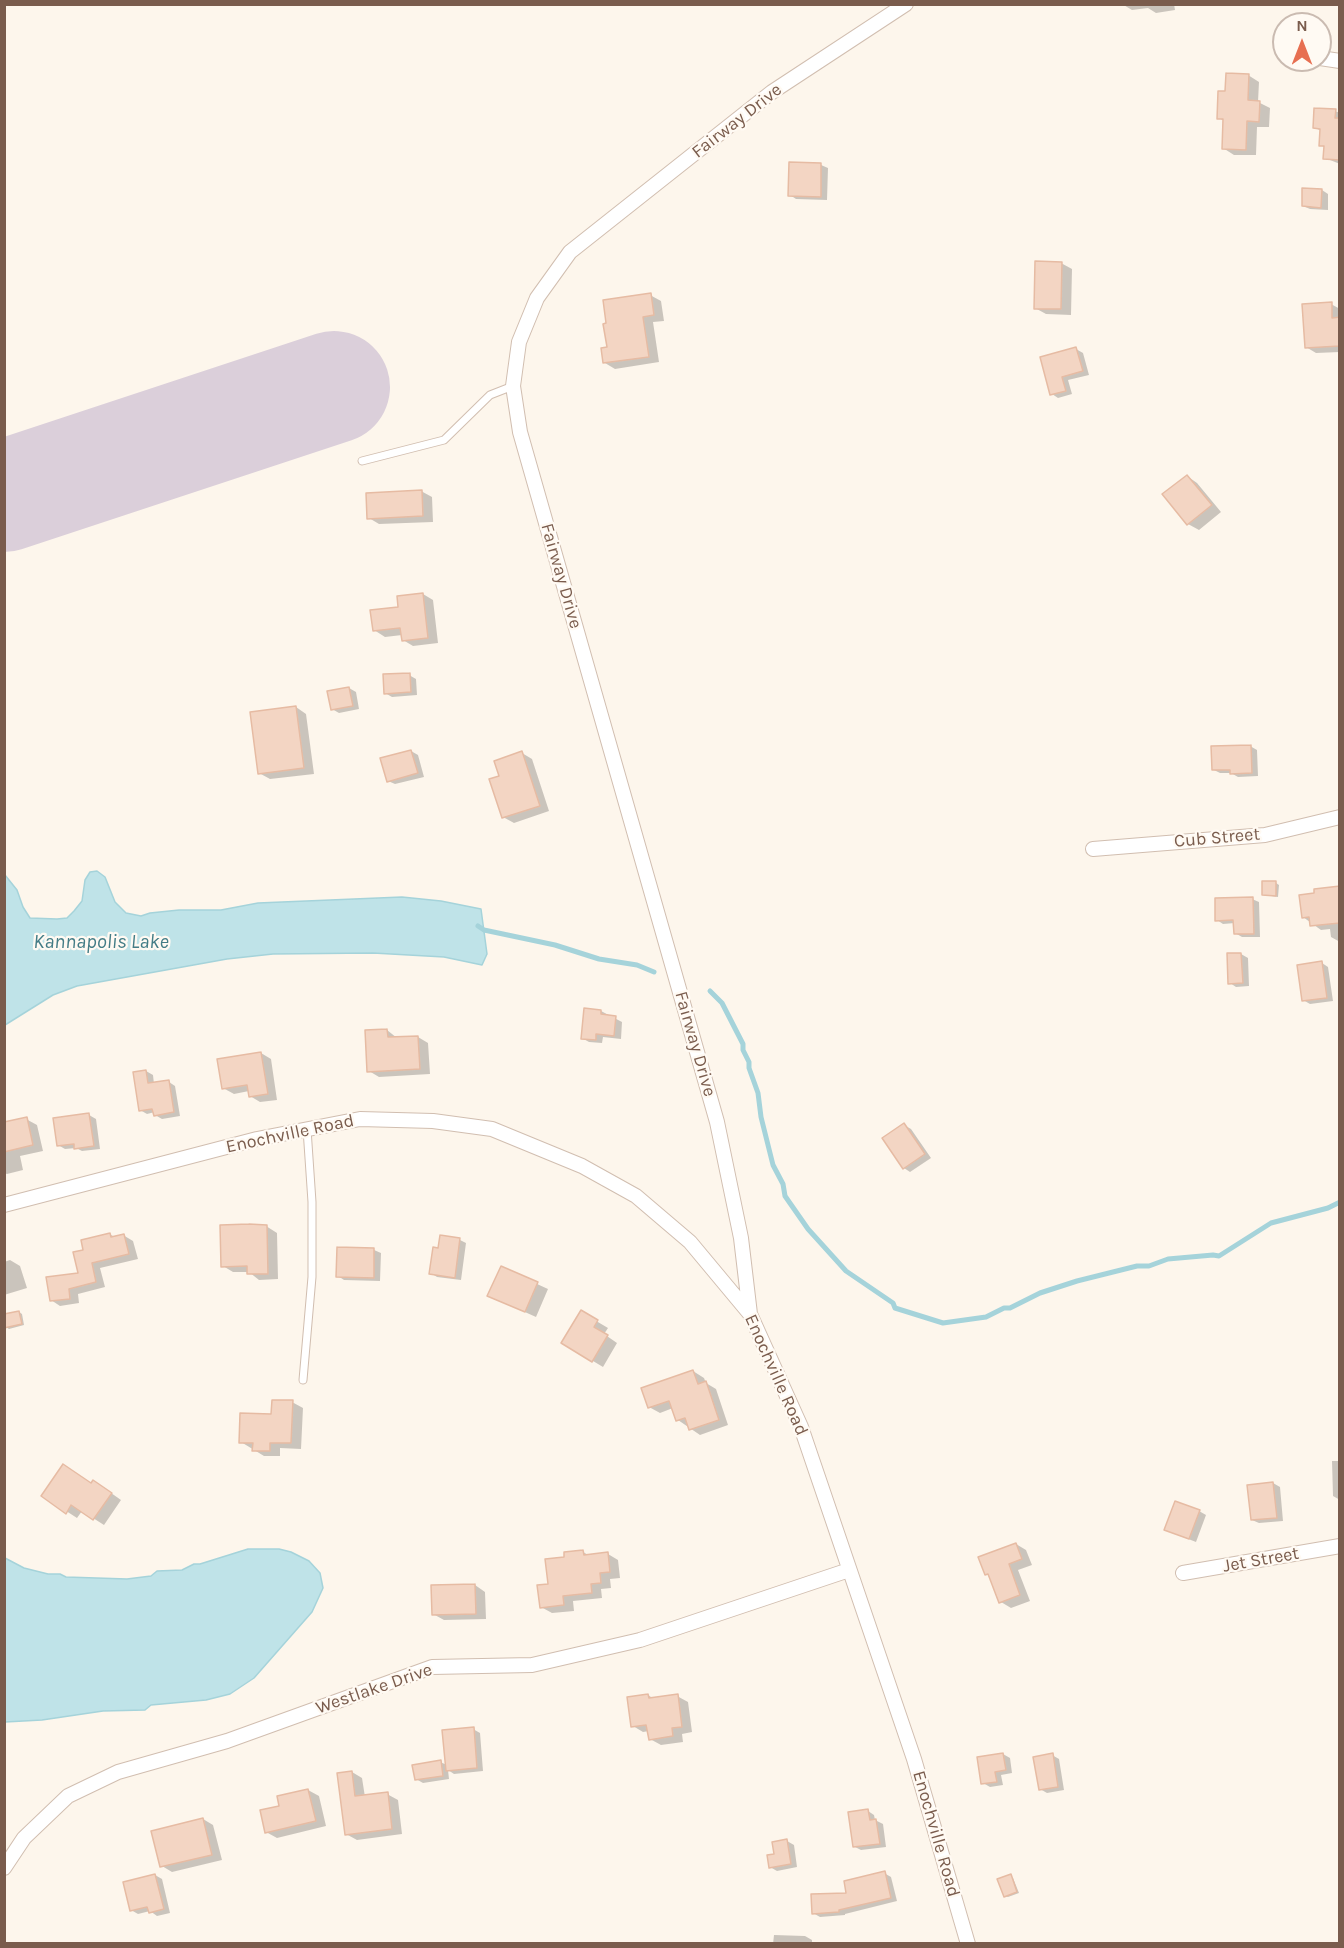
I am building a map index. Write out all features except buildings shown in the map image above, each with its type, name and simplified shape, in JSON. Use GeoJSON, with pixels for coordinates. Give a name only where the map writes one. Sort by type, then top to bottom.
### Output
{"type":"FeatureCollection","features":[{"type":"Feature","properties":{"kind":"street","name":"Fairway Drive"},"geometry":{"type":"LineString","coordinates":[[750,1314],[741,1238],[717,1122],[520,432],[513,386],[519,342],[537,297],[570,252],[772,92],[906,4]]}},
{"type":"Feature","properties":{"kind":"street","name":"Cub Street"},"geometry":{"type":"LineString","coordinates":[[1093,849],[1265,835],[1340,818]]}},
{"type":"Feature","properties":{"kind":"street","name":"Enochville Road"},"geometry":{"type":"LineString","coordinates":[[4,1205],[257,1139],[360,1119],[433,1122],[492,1129],[582,1166],[636,1196],[690,1242],[750,1314],[801,1427],[914,1759],[968,1944]]}},
{"type":"Feature","properties":{"kind":"street","name":"Jet Street"},"geometry":{"type":"LineString","coordinates":[[1183,1573],[1340,1546]]}},
{"type":"Feature","properties":{"kind":"street","name":"Westlake Drive"},"geometry":{"type":"LineString","coordinates":[[4,1868],[24,1838],[68,1796],[118,1772],[227,1741],[432,1667],[532,1665],[629,1642],[849,1570]]}},
{"type":"Feature","properties":{"kind":"lane"},"geometry":{"type":"LineString","coordinates":[[362,461],[444,440],[490,395],[513,386]]}},
{"type":"Feature","properties":{"kind":"lane"},"geometry":{"type":"LineString","coordinates":[[303,1380],[312,1276],[312,1202],[307,1129]]}},
{"type":"Feature","properties":{"kind":"water","name":"Kannapolis Lake"},"geometry":{"type":"Polygon","coordinates":[[[97,871],[105,877],[115,902],[126,913],[141,916],[179,910],[221,910],[258,903],[402,897],[441,901],[481,909],[487,954],[482,965],[444,957],[373,953],[273,954],[227,959],[77,986],[53,995],[5,1025],[5,875],[17,890],[30,918],[57,919],[67,918],[74,911],[82,901],[85,880],[90,872],[97,871]]]}},
{"type":"Feature","properties":{"kind":"water"},"geometry":{"type":"Polygon","coordinates":[[[248,1549],[279,1549],[309,1561],[320,1573],[323,1588],[312,1612],[254,1678],[230,1694],[206,1700],[151,1705],[145,1710],[103,1711],[42,1720],[5,1722],[5,1558],[24,1568],[48,1574],[60,1574],[66,1577],[127,1579],[151,1576],[157,1571],[182,1570],[194,1564],[248,1549]]]}},
{"type":"Feature","properties":{"kind":"waterway"},"geometry":{"type":"LineString","coordinates":[[478,926],[484,930],[555,945],[599,959],[637,965],[654,972]]}},
{"type":"Feature","properties":{"kind":"waterway"},"geometry":{"type":"LineString","coordinates":[[710,991],[722,1003],[743,1044],[758,1093],[761,1117],[773,1165],[783,1184],[785,1196],[808,1229],[846,1271],[893,1303],[895,1308],[943,1323],[986,1317],[1040,1293],[1077,1281],[1137,1266],[1149,1266],[1168,1259],[1219,1256],[1271,1223],[1328,1208],[1340,1202]]}},
{"type":"Feature","properties":{"kind":"runway"},"geometry":{"type":"LineString","coordinates":[[4,496],[334,387]]}}]}
